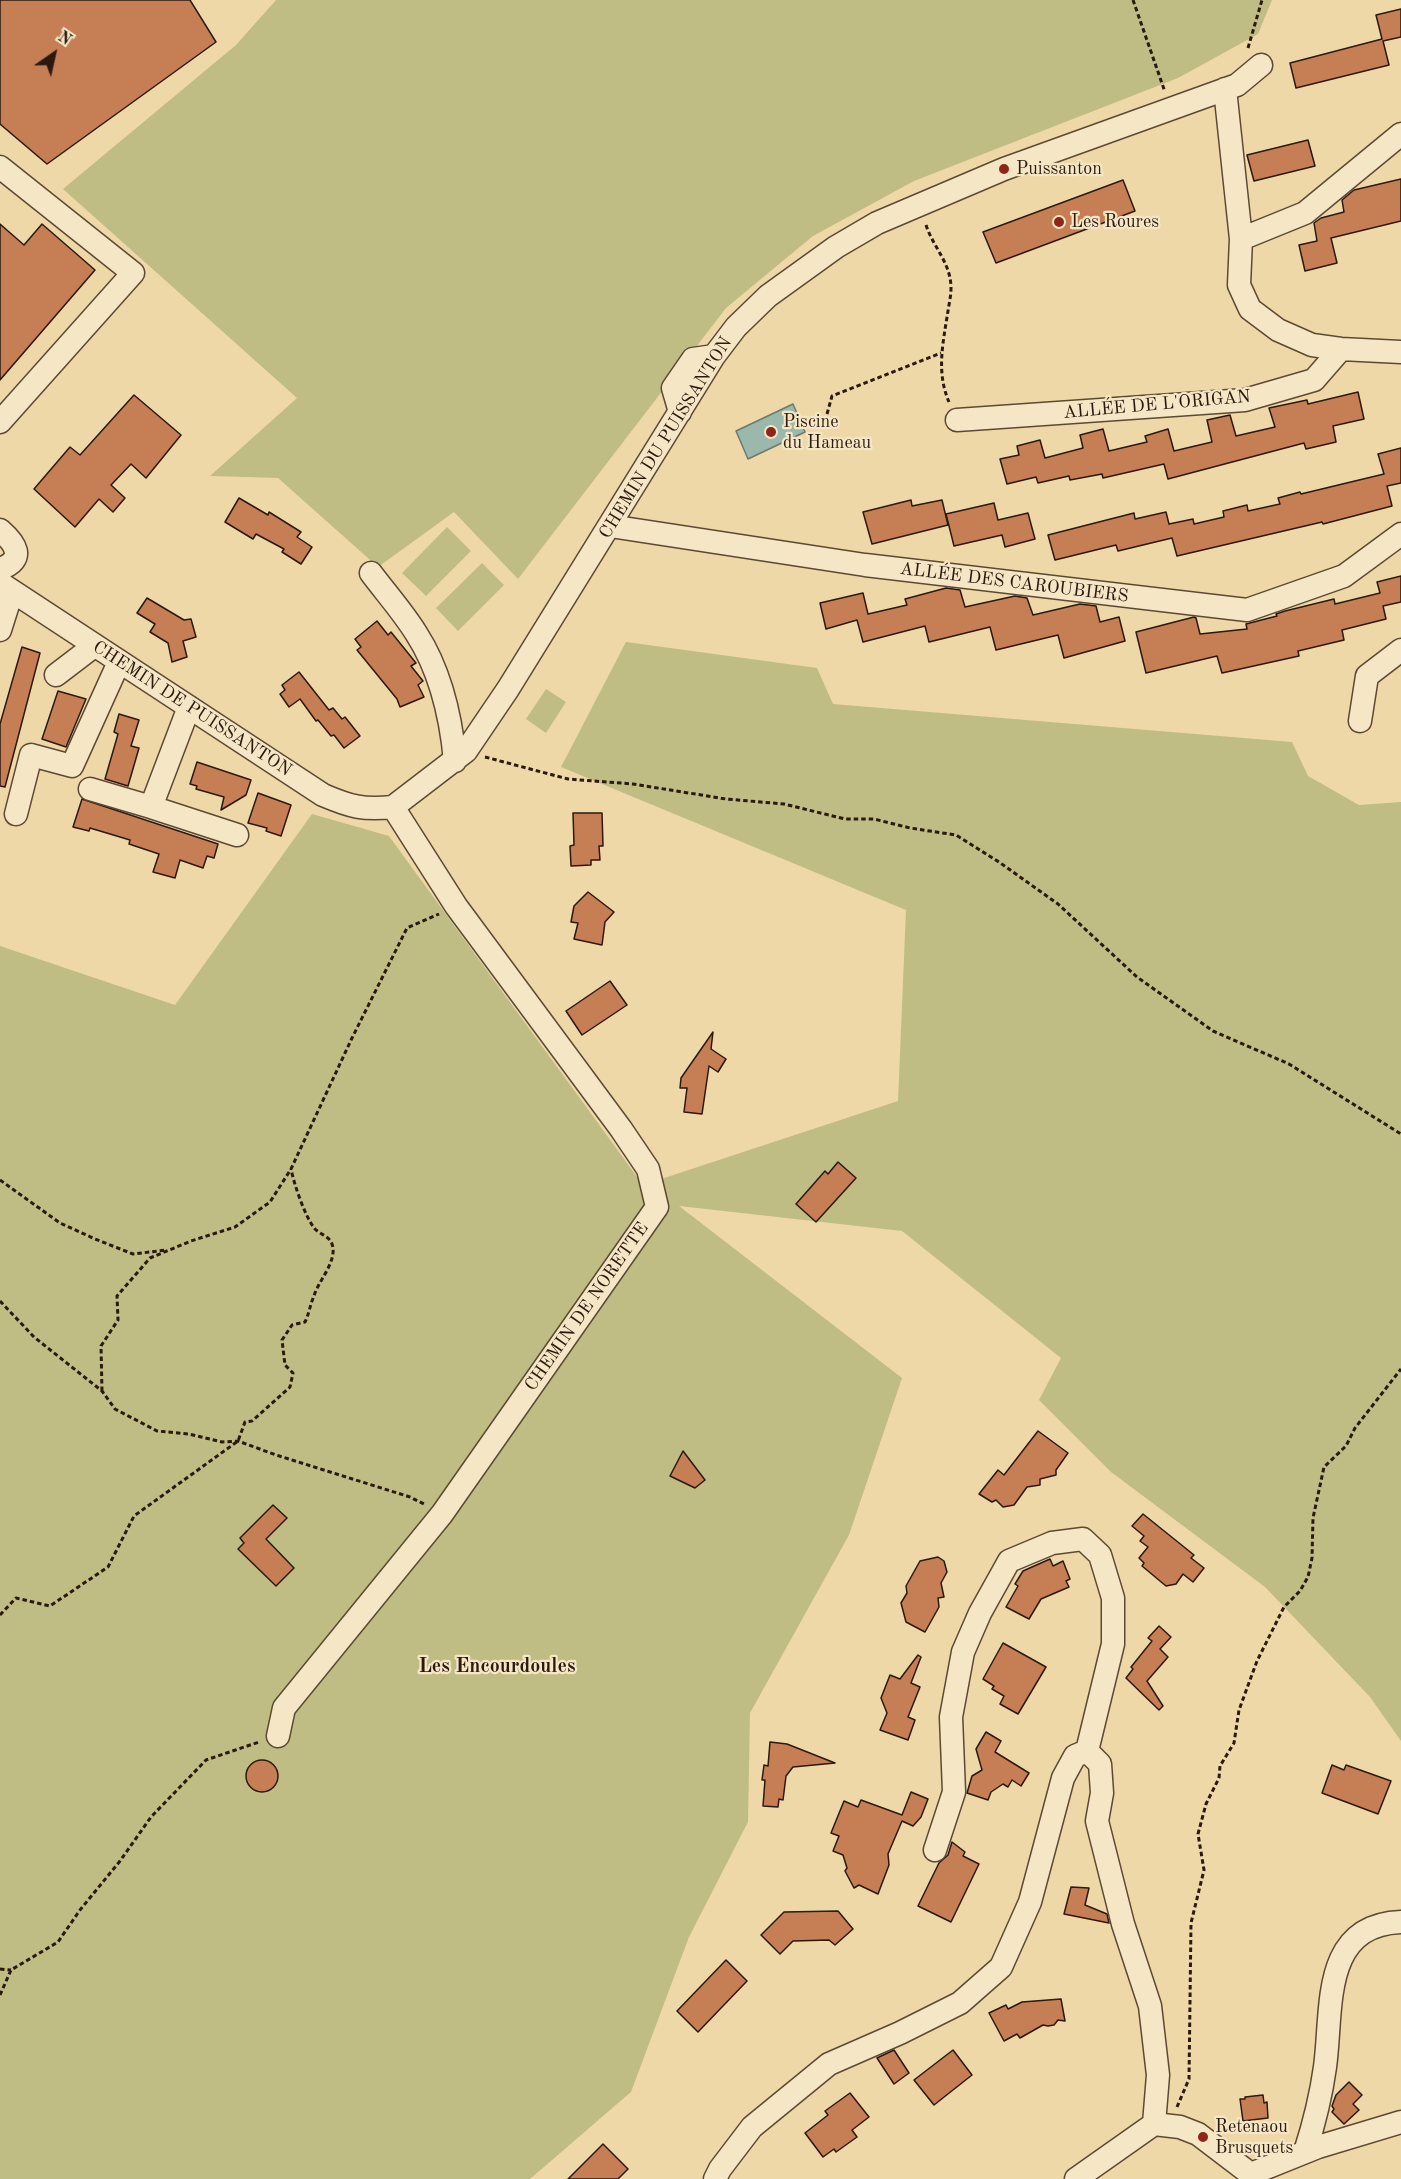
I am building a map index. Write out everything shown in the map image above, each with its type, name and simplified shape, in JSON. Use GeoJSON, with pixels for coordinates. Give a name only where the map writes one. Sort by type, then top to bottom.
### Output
{"type":"FeatureCollection","features":[{"type":"Feature","properties":{"kind":"street","name":"CHEMIN DU PUISSANTON"},"geometry":{"type":"LineString","coordinates":[[393,807],[460,756],[508,689],[714,356],[736,327],[768,296],[836,247],[877,223],[1004,169],[1237,85],[1254,59]]}},
{"type":"Feature","properties":{"kind":"street"},"geometry":{"type":"LineString","coordinates":[[1225,89],[1241,239],[1239,285],[1250,309],[1278,330],[1312,345],[1401,352]]}},
{"type":"Feature","properties":{"kind":"street"},"geometry":{"type":"LineString","coordinates":[[1241,239],[1305,213],[1401,134]]}},
{"type":"Feature","properties":{"kind":"street"},"geometry":{"type":"LineString","coordinates":[[0,167],[133,273],[0,422]]}},
{"type":"Feature","properties":{"kind":"street","name":"ALLÉE DE L'ORIGAN"},"geometry":{"type":"LineString","coordinates":[[957,420],[1245,400],[1314,380],[1341,349]]}},
{"type":"Feature","properties":{"kind":"street","name":"ALLÉE DES CAROUBIERS"},"geometry":{"type":"LineString","coordinates":[[610,526],[865,565],[1247,610],[1344,576],[1401,534]]}},
{"type":"Feature","properties":{"kind":"street"},"geometry":{"type":"LineString","coordinates":[[0,530],[14,542],[17,549],[12,561],[0,569]]}},
{"type":"Feature","properties":{"kind":"street"},"geometry":{"type":"LineString","coordinates":[[371,573],[416,632],[433,662],[460,756]]}},
{"type":"Feature","properties":{"kind":"street"},"geometry":{"type":"LineString","coordinates":[[0,630],[4,590]]}},
{"type":"Feature","properties":{"kind":"street","name":"CHEMIN DE PUISSANTON"},"geometry":{"type":"LineString","coordinates":[[4,590],[323,795],[349,806],[370,810],[393,807]]}},
{"type":"Feature","properties":{"kind":"street"},"geometry":{"type":"LineString","coordinates":[[56,675],[94,646]]}},
{"type":"Feature","properties":{"kind":"street"},"geometry":{"type":"LineString","coordinates":[[1360,721],[1367,676],[1401,651]]}},
{"type":"Feature","properties":{"kind":"street"},"geometry":{"type":"LineString","coordinates":[[16,814],[31,755],[72,766],[119,662]]}},
{"type":"Feature","properties":{"kind":"street"},"geometry":{"type":"LineString","coordinates":[[151,807],[189,707]]}},
{"type":"Feature","properties":{"kind":"street"},"geometry":{"type":"LineString","coordinates":[[90,789],[237,835]]}},
{"type":"Feature","properties":{"kind":"street","name":"CHEMIN DE NORETTE"},"geometry":{"type":"LineString","coordinates":[[278,1736],[284,1708],[442,1514],[657,1207],[648,1169],[456,906],[393,807]]}},
{"type":"Feature","properties":{"kind":"street"},"geometry":{"type":"LineString","coordinates":[[715,2179],[752,2127],[829,2064],[900,2033],[960,2003],[1001,1967],[1030,1902],[1063,1778],[1075,1756],[1087,1750],[1113,1644],[1113,1598],[1100,1556],[1083,1539],[1052,1543],[1009,1562],[980,1613],[963,1652],[951,1717],[954,1792],[935,1850]]}},
{"type":"Feature","properties":{"kind":"street"},"geometry":{"type":"LineString","coordinates":[[1087,1750],[1100,1764],[1102,1793],[1097,1821],[1123,1924],[1150,2006],[1158,2075],[1154,2124]]}},
{"type":"Feature","properties":{"kind":"street"},"geometry":{"type":"LineString","coordinates":[[1305,2152],[1316,2117],[1325,2065],[1328,2018],[1336,1968],[1345,1951],[1373,1926],[1401,1922]]}},
{"type":"Feature","properties":{"kind":"street"},"geometry":{"type":"LineString","coordinates":[[1076,2179],[1154,2124],[1180,2127],[1198,2134],[1254,2177],[1305,2152],[1401,2122]]}},
{"type":"Feature","properties":{"kind":"path"},"geometry":{"type":"LineString","coordinates":[[1133,0],[1171,108]]}},
{"type":"Feature","properties":{"kind":"path"},"geometry":{"type":"LineString","coordinates":[[1254,59],[1262,0]]}},
{"type":"Feature","properties":{"kind":"path"},"geometry":{"type":"LineString","coordinates":[[920,204],[930,237],[942,254],[948,269],[951,289],[940,373],[947,398],[957,420]]}},
{"type":"Feature","properties":{"kind":"path"},"geometry":{"type":"LineString","coordinates":[[827,414],[832,396],[941,353]]}},
{"type":"Feature","properties":{"kind":"path"},"geometry":{"type":"LineString","coordinates":[[460,756],[568,779],[633,784],[726,799],[784,804],[845,819],[874,819],[910,828],[956,835],[1058,904],[1137,977],[1194,1018],[1214,1031],[1289,1064],[1401,1134]]}},
{"type":"Feature","properties":{"kind":"path"},"geometry":{"type":"LineString","coordinates":[[102,1390],[100,1346],[118,1320],[117,1296],[150,1258],[235,1227],[270,1202],[291,1169],[407,928],[456,906]]}},
{"type":"Feature","properties":{"kind":"path"},"geometry":{"type":"LineString","coordinates":[[0,1615],[16,1598],[50,1606],[108,1567],[134,1516],[238,1441],[245,1422],[252,1421],[290,1387],[293,1373],[285,1365],[282,1340],[292,1325],[305,1322],[314,1294],[332,1258],[333,1245],[327,1236],[315,1229],[300,1198],[291,1169]]}},
{"type":"Feature","properties":{"kind":"path"},"geometry":{"type":"LineString","coordinates":[[0,1180],[60,1223],[123,1251],[133,1254],[172,1249]]}},
{"type":"Feature","properties":{"kind":"path"},"geometry":{"type":"LineString","coordinates":[[0,1300],[34,1337],[102,1390],[116,1409],[157,1431],[189,1434],[222,1442],[238,1441],[410,1497],[442,1514]]}},
{"type":"Feature","properties":{"kind":"path"},"geometry":{"type":"LineString","coordinates":[[1154,2124],[1179,2106],[1189,2079],[1191,1923],[1204,1870],[1198,1834],[1206,1804],[1219,1778],[1220,1766],[1234,1743],[1239,1710],[1257,1661],[1284,1607],[1300,1591],[1308,1577],[1312,1558],[1313,1518],[1324,1467],[1346,1446],[1355,1428],[1401,1369]]}},
{"type":"Feature","properties":{"kind":"path"},"geometry":{"type":"LineString","coordinates":[[0,1995],[11,1970],[58,1942],[151,1817],[206,1760],[278,1736]]}},
{"type":"Feature","properties":{"kind":"path"},"geometry":{"type":"LineString","coordinates":[[0,1968],[11,1970]]}},
{"type":"Feature","properties":{"kind":"shaded area"},"geometry":{"type":"Polygon","coordinates":[[[276,0],[1272,0],[1258,34],[1178,78],[914,181],[813,236],[726,308],[518,579],[454,512],[378,567],[278,478],[210,476],[297,398],[63,189],[236,45],[276,0]]]}},
{"type":"Feature","properties":{"kind":"shaded area","name":"Piscine du Hameau"},"geometry":{"type":"Polygon","coordinates":[[[793,404],[805,432],[748,459],[736,431],[793,404]]]}},
{"type":"Feature","properties":{"kind":"shaded area"},"geometry":{"type":"Polygon","coordinates":[[[447,527],[471,551],[426,596],[402,573],[447,527]]]}},
{"type":"Feature","properties":{"kind":"shaded area"},"geometry":{"type":"Polygon","coordinates":[[[482,563],[504,585],[458,631],[436,608],[482,563]]]}},
{"type":"Feature","properties":{"kind":"shaded area"},"geometry":{"type":"Polygon","coordinates":[[[626,642],[817,668],[833,704],[1292,742],[1308,776],[1359,805],[1401,802],[1401,1741],[1370,1697],[1265,1587],[1111,1472],[1039,1400],[1061,1358],[902,1231],[679,1206],[902,1378],[849,1535],[750,1713],[748,1822],[689,1937],[631,2092],[530,2179],[0,2179],[0,946],[175,1005],[312,814],[389,836],[643,1185],[898,1101],[906,910],[561,767],[626,642]]]}},
{"type":"Feature","properties":{"kind":"shaded area"},"geometry":{"type":"Polygon","coordinates":[[[546,689],[566,702],[546,733],[526,719],[546,689]]]}},
{"type":"Feature","properties":{"kind":"building"},"geometry":{"type":"Polygon","coordinates":[[[0,0],[190,0],[216,42],[47,164],[0,124],[0,0]]]}},
{"type":"Feature","properties":{"kind":"building"},"geometry":{"type":"Polygon","coordinates":[[[1401,9],[1401,37],[1383,41],[1389,65],[1296,88],[1290,63],[1382,39],[1376,15],[1401,9]]]}},
{"type":"Feature","properties":{"kind":"building"},"geometry":{"type":"Polygon","coordinates":[[[1308,140],[1315,166],[1254,181],[1247,155],[1308,140]]]}},
{"type":"Feature","properties":{"kind":"building"},"geometry":{"type":"Polygon","coordinates":[[[1401,179],[1401,221],[1331,238],[1337,263],[1305,271],[1299,245],[1317,241],[1314,223],[1321,218],[1344,212],[1342,200],[1354,190],[1401,179]]]}},
{"type":"Feature","properties":{"kind":"building","name":"Les Roures"},"geometry":{"type":"Polygon","coordinates":[[[1123,180],[1135,211],[996,263],[983,232],[1123,180]]]}},
{"type":"Feature","properties":{"kind":"building"},"geometry":{"type":"Polygon","coordinates":[[[0,224],[24,245],[42,224],[95,270],[0,380],[0,224]]]}},
{"type":"Feature","properties":{"kind":"building"},"geometry":{"type":"Polygon","coordinates":[[[1358,392],[1364,419],[1333,426],[1336,442],[1306,449],[1304,443],[1168,479],[1164,464],[1103,478],[1102,474],[1070,480],[1069,476],[1038,483],[1036,477],[1007,484],[1000,459],[1019,455],[1017,446],[1040,440],[1045,458],[1083,448],[1080,435],[1103,429],[1109,451],[1147,442],[1145,436],[1168,429],[1174,451],[1212,442],[1207,420],[1230,415],[1236,436],[1275,427],[1269,408],[1307,400],[1308,404],[1358,392]]]}},
{"type":"Feature","properties":{"kind":"building"},"geometry":{"type":"Polygon","coordinates":[[[134,395],[181,435],[146,478],[131,464],[111,485],[125,498],[113,512],[99,499],[75,527],[34,489],[70,447],[80,455],[134,395]]]}},
{"type":"Feature","properties":{"kind":"building"},"geometry":{"type":"Polygon","coordinates":[[[1401,448],[1401,483],[1387,486],[1392,506],[1323,524],[1322,522],[1177,556],[1172,538],[1118,551],[1116,545],[1055,560],[1048,535],[1134,513],[1135,519],[1166,512],[1169,524],[1193,519],[1194,524],[1224,517],[1223,511],[1247,505],[1248,511],[1280,504],[1278,498],[1384,474],[1378,454],[1401,448]]]}},
{"type":"Feature","properties":{"kind":"building"},"geometry":{"type":"Polygon","coordinates":[[[239,498],[268,515],[269,512],[301,532],[297,537],[312,547],[301,564],[282,552],[284,549],[256,534],[253,539],[225,522],[239,498]]]}},
{"type":"Feature","properties":{"kind":"building"},"geometry":{"type":"Polygon","coordinates":[[[911,500],[912,506],[942,500],[948,525],[872,544],[863,512],[911,500]]]}},
{"type":"Feature","properties":{"kind":"building"},"geometry":{"type":"Polygon","coordinates":[[[994,503],[998,520],[1028,513],[1035,539],[1005,547],[1002,535],[954,546],[946,514],[994,503]]]}},
{"type":"Feature","properties":{"kind":"building"},"geometry":{"type":"Polygon","coordinates":[[[1401,576],[1401,602],[1383,606],[1386,619],[1342,630],[1344,640],[1298,651],[1299,656],[1222,673],[1217,656],[1146,673],[1136,632],[1194,617],[1200,634],[1247,629],[1246,624],[1277,616],[1276,614],[1285,611],[1334,599],[1335,604],[1380,593],[1377,582],[1401,576]]]}},
{"type":"Feature","properties":{"kind":"building"},"geometry":{"type":"Polygon","coordinates":[[[946,588],[960,590],[965,607],[1015,596],[1027,598],[1033,615],[1080,604],[1096,606],[1100,622],[1119,617],[1125,641],[1064,658],[1058,635],[996,650],[990,627],[929,642],[925,626],[863,642],[857,620],[826,629],[820,603],[863,593],[868,614],[907,605],[905,599],[946,588]]]}},
{"type":"Feature","properties":{"kind":"building"},"geometry":{"type":"Polygon","coordinates":[[[147,598],[184,620],[191,619],[196,637],[183,641],[187,657],[172,662],[168,643],[150,632],[155,624],[137,613],[147,598]]]}},
{"type":"Feature","properties":{"kind":"building"},"geometry":{"type":"Polygon","coordinates":[[[377,621],[388,635],[391,632],[416,663],[411,666],[423,681],[418,685],[424,697],[400,707],[397,699],[357,650],[361,647],[355,639],[377,621]]]}},
{"type":"Feature","properties":{"kind":"building"},"geometry":{"type":"Polygon","coordinates":[[[22,647],[40,653],[5,787],[0,786],[0,724],[22,647]]]}},
{"type":"Feature","properties":{"kind":"building"},"geometry":{"type":"Polygon","coordinates":[[[299,672],[329,710],[333,708],[342,719],[345,717],[360,736],[344,748],[334,735],[331,736],[318,720],[316,721],[300,699],[289,707],[280,694],[285,690],[282,685],[299,672]]]}},
{"type":"Feature","properties":{"kind":"building"},"geometry":{"type":"Polygon","coordinates":[[[58,691],[86,699],[66,747],[42,739],[58,691]]]}},
{"type":"Feature","properties":{"kind":"building"},"geometry":{"type":"Polygon","coordinates":[[[119,714],[139,720],[131,746],[139,748],[128,786],[105,779],[118,734],[114,732],[119,714]]]}},
{"type":"Feature","properties":{"kind":"building"},"geometry":{"type":"Polygon","coordinates":[[[197,762],[251,780],[246,795],[221,810],[224,797],[196,789],[197,786],[190,784],[197,762]]]}},
{"type":"Feature","properties":{"kind":"building"},"geometry":{"type":"Polygon","coordinates":[[[258,793],[291,805],[281,836],[266,831],[267,828],[248,823],[258,793]]]}},
{"type":"Feature","properties":{"kind":"building"},"geometry":{"type":"Polygon","coordinates":[[[82,799],[218,844],[214,858],[207,856],[203,868],[180,860],[175,878],[153,872],[159,854],[129,844],[130,840],[90,828],[89,831],[73,827],[82,799]]]}},
{"type":"Feature","properties":{"kind":"building"},"geometry":{"type":"Polygon","coordinates":[[[573,813],[602,813],[603,846],[599,846],[600,860],[591,860],[591,865],[571,866],[570,846],[574,845],[573,813]]]}},
{"type":"Feature","properties":{"kind":"building"},"geometry":{"type":"Polygon","coordinates":[[[588,892],[614,912],[605,922],[602,945],[574,939],[578,923],[571,922],[574,906],[588,892]]]}},
{"type":"Feature","properties":{"kind":"building"},"geometry":{"type":"Polygon","coordinates":[[[610,981],[627,1005],[582,1035],[566,1011],[610,981]]]}},
{"type":"Feature","properties":{"kind":"building"},"geometry":{"type":"Polygon","coordinates":[[[713,1032],[711,1049],[726,1059],[718,1072],[709,1066],[702,1114],[684,1112],[687,1088],[680,1088],[681,1078],[713,1032]]]}},
{"type":"Feature","properties":{"kind":"building"},"geometry":{"type":"Polygon","coordinates":[[[838,1162],[856,1178],[816,1222],[796,1204],[825,1171],[828,1174],[838,1162]]]}},
{"type":"Feature","properties":{"kind":"building"},"geometry":{"type":"Polygon","coordinates":[[[1038,1431],[1068,1453],[1056,1470],[1056,1475],[1040,1479],[1040,1485],[1027,1487],[1014,1505],[1003,1507],[996,1500],[992,1502],[979,1494],[998,1470],[1004,1475],[1038,1431]]]}},
{"type":"Feature","properties":{"kind":"building"},"geometry":{"type":"Polygon","coordinates":[[[683,1451],[705,1480],[695,1488],[670,1476],[683,1451]]]}},
{"type":"Feature","properties":{"kind":"building"},"geometry":{"type":"Polygon","coordinates":[[[273,1505],[287,1518],[266,1539],[294,1568],[276,1586],[238,1549],[244,1543],[240,1538],[273,1505]]]}},
{"type":"Feature","properties":{"kind":"building"},"geometry":{"type":"Polygon","coordinates":[[[1143,1514],[1194,1555],[1191,1558],[1204,1568],[1193,1582],[1183,1574],[1176,1584],[1166,1586],[1142,1566],[1144,1563],[1139,1558],[1148,1547],[1140,1541],[1144,1536],[1132,1526],[1143,1514]]]}},
{"type":"Feature","properties":{"kind":"building"},"geometry":{"type":"Polygon","coordinates":[[[938,1557],[944,1561],[947,1572],[941,1583],[944,1597],[938,1598],[939,1607],[925,1632],[906,1622],[901,1603],[907,1593],[906,1586],[920,1561],[938,1557]]]}},
{"type":"Feature","properties":{"kind":"building"},"geometry":{"type":"Polygon","coordinates":[[[1050,1559],[1053,1566],[1063,1561],[1070,1579],[1066,1581],[1069,1587],[1041,1599],[1029,1619],[1006,1607],[1018,1586],[1015,1584],[1023,1571],[1050,1559]]]}},
{"type":"Feature","properties":{"kind":"building"},"geometry":{"type":"Polygon","coordinates":[[[1159,1626],[1171,1637],[1160,1649],[1168,1657],[1147,1681],[1163,1706],[1159,1710],[1126,1678],[1133,1669],[1131,1667],[1152,1641],[1148,1638],[1159,1626]]]}},
{"type":"Feature","properties":{"kind":"building"},"geometry":{"type":"Polygon","coordinates":[[[1003,1643],[1046,1667],[1018,1714],[1000,1704],[1004,1696],[992,1689],[994,1686],[983,1679],[1003,1643]]]}},
{"type":"Feature","properties":{"kind":"building"},"geometry":{"type":"Polygon","coordinates":[[[918,1655],[921,1657],[911,1683],[920,1687],[908,1717],[915,1720],[908,1740],[880,1730],[887,1713],[881,1698],[890,1675],[900,1679],[918,1655]]]}},
{"type":"Feature","properties":{"kind":"building"},"geometry":{"type":"Polygon","coordinates":[[[986,1732],[1001,1741],[995,1752],[1029,1773],[1021,1786],[1012,1780],[1008,1787],[1003,1784],[991,1792],[988,1800],[967,1793],[972,1776],[982,1770],[976,1749],[986,1732]]]}},
{"type":"Feature","properties":{"kind":"building"},"geometry":{"type":"Polygon","coordinates":[[[770,1742],[787,1744],[835,1763],[793,1767],[786,1776],[783,1800],[779,1799],[778,1807],[763,1806],[765,1780],[762,1780],[764,1765],[768,1766],[770,1742]]]}},
{"type":"Feature","properties":{"kind":"building"},"geometry":{"type":"Polygon","coordinates":[[[262,1760],[273,1765],[278,1776],[273,1787],[262,1792],[251,1787],[246,1776],[251,1765],[262,1760]]]}},
{"type":"Feature","properties":{"kind":"building"},"geometry":{"type":"Polygon","coordinates":[[[1332,1765],[1344,1770],[1346,1765],[1391,1781],[1378,1814],[1322,1793],[1332,1765]]]}},
{"type":"Feature","properties":{"kind":"building"},"geometry":{"type":"Polygon","coordinates":[[[911,1792],[928,1799],[921,1817],[913,1826],[902,1821],[888,1854],[889,1865],[878,1894],[859,1885],[854,1888],[845,1871],[847,1868],[843,1855],[833,1851],[839,1836],[831,1833],[844,1801],[858,1807],[861,1800],[902,1815],[911,1792]]]}},
{"type":"Feature","properties":{"kind":"building"},"geometry":{"type":"Polygon","coordinates":[[[952,1842],[965,1852],[963,1856],[979,1864],[951,1922],[918,1906],[939,1863],[948,1855],[952,1842]]]}},
{"type":"Feature","properties":{"kind":"building"},"geometry":{"type":"Polygon","coordinates":[[[1071,1887],[1089,1888],[1085,1905],[1107,1914],[1109,1923],[1064,1914],[1071,1887]]]}},
{"type":"Feature","properties":{"kind":"building"},"geometry":{"type":"Polygon","coordinates":[[[838,1911],[853,1929],[835,1945],[829,1940],[793,1941],[780,1954],[761,1935],[784,1912],[838,1911]]]}},
{"type":"Feature","properties":{"kind":"building"},"geometry":{"type":"Polygon","coordinates":[[[726,1960],[747,1981],[698,2032],[677,2011],[726,1960]]]}},
{"type":"Feature","properties":{"kind":"building"},"geometry":{"type":"Polygon","coordinates":[[[1061,1999],[1065,2021],[1058,2020],[1054,2025],[1043,2025],[1020,2038],[1017,2034],[1004,2041],[989,2013],[1006,2005],[1008,2009],[1022,2002],[1061,1999]]]}},
{"type":"Feature","properties":{"kind":"building"},"geometry":{"type":"Polygon","coordinates":[[[894,2050],[909,2073],[894,2084],[877,2058],[894,2050]]]}},
{"type":"Feature","properties":{"kind":"building"},"geometry":{"type":"Polygon","coordinates":[[[953,2050],[972,2075],[934,2105],[914,2080],[953,2050]]]}},
{"type":"Feature","properties":{"kind":"building"},"geometry":{"type":"Polygon","coordinates":[[[1349,2082],[1362,2095],[1353,2104],[1359,2110],[1344,2124],[1332,2112],[1334,2109],[1332,2106],[1336,2095],[1349,2082]]]}},
{"type":"Feature","properties":{"kind":"building"},"geometry":{"type":"Polygon","coordinates":[[[850,2093],[869,2117],[852,2130],[857,2137],[836,2152],[834,2149],[823,2157],[805,2133],[828,2115],[825,2111],[850,2093]]]}},
{"type":"Feature","properties":{"kind":"building"},"geometry":{"type":"Polygon","coordinates":[[[1263,2095],[1264,2103],[1267,2102],[1268,2118],[1243,2121],[1240,2099],[1263,2095]]]}},
{"type":"Feature","properties":{"kind":"building"},"geometry":{"type":"Polygon","coordinates":[[[603,2144],[628,2169],[618,2179],[568,2179],[603,2144]]]}},
{"type":"Feature","properties":{"kind":"place","name":"Puissanton"},"geometry":{"type":"Point","coordinates":[1004,169]}},
{"type":"Feature","properties":{"kind":"place","name":"Les Roures"},"geometry":{"type":"Point","coordinates":[1059,222]}},
{"type":"Feature","properties":{"kind":"place","name":"Piscine du Hameau"},"geometry":{"type":"Point","coordinates":[771,432]}},
{"type":"Feature","properties":{"kind":"place","name":"Retenaou Brusquets"},"geometry":{"type":"Point","coordinates":[1203,2137]}},
{"type":"Feature","properties":{"kind":"district","name":"Les Encourdoules"},"geometry":{"type":"Point","coordinates":[497,1667]}}]}
